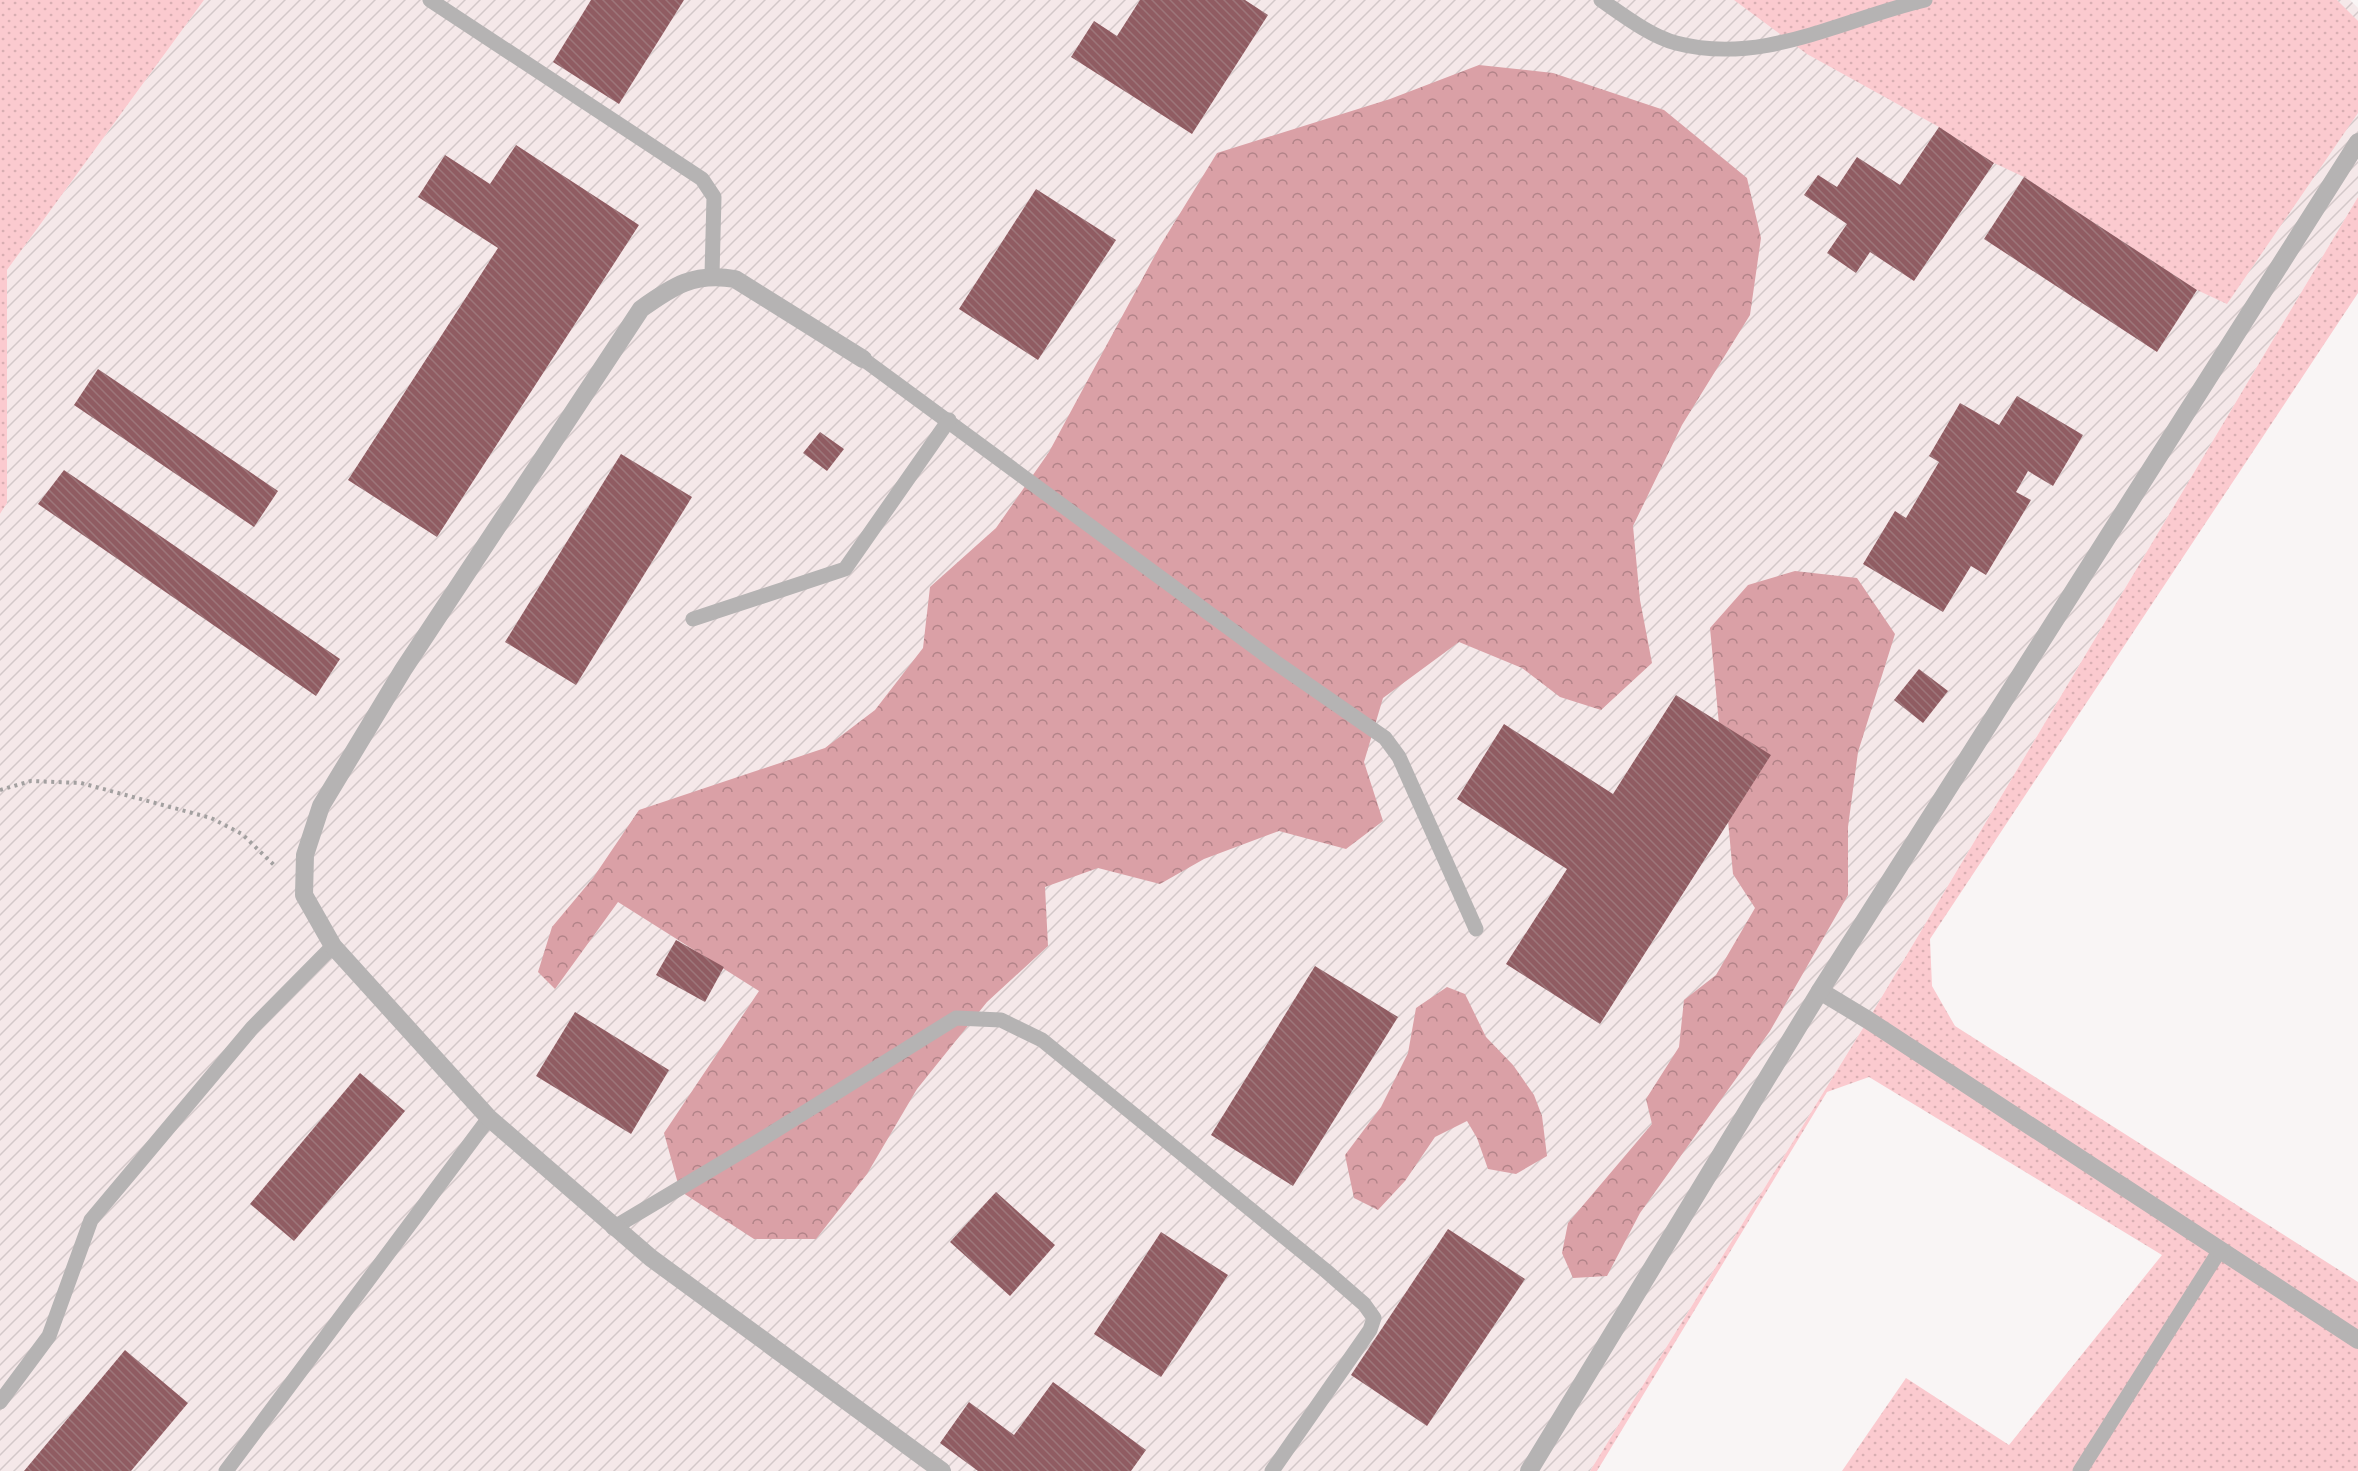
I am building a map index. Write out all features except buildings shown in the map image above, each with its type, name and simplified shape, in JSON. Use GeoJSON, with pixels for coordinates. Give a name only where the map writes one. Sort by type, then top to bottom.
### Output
{"type":"FeatureCollection","features":[{"type":"Feature","properties":{"kind":"street"},"geometry":{"type":"LineString","coordinates":[[1529,1471],[1820,991],[2358,142]]}},
{"type":"Feature","properties":{"kind":"street"},"geometry":{"type":"LineString","coordinates":[[863,359],[735,279],[712,275],[676,285],[641,309],[403,670],[321,806],[305,855],[304,895],[333,946],[489,1118],[613,1228],[942,1471]]}},
{"type":"Feature","properties":{"kind":"street"},"geometry":{"type":"LineString","coordinates":[[1820,991],[2358,1340]]}},
{"type":"Feature","properties":{"kind":"lane"},"geometry":{"type":"LineString","coordinates":[[430,0],[702,179],[714,197],[712,275]]}},
{"type":"Feature","properties":{"kind":"lane"},"geometry":{"type":"LineString","coordinates":[[1600,0],[1674,42],[1720,50],[1785,44],[1925,0]]}},
{"type":"Feature","properties":{"kind":"lane"},"geometry":{"type":"LineString","coordinates":[[863,359],[1278,664],[1386,738],[1399,757],[1476,929]]}},
{"type":"Feature","properties":{"kind":"lane"},"geometry":{"type":"LineString","coordinates":[[693,619],[845,569],[949,420]]}},
{"type":"Feature","properties":{"kind":"lane"},"geometry":{"type":"LineString","coordinates":[[0,1402],[49,1336],[91,1220],[252,1028],[333,946]]}},
{"type":"Feature","properties":{"kind":"lane"},"geometry":{"type":"LineString","coordinates":[[613,1228],[754,1144],[956,1018],[1001,1020],[1042,1040],[1325,1270],[1364,1304],[1374,1318],[1370,1330],[1272,1471]]}},
{"type":"Feature","properties":{"kind":"lane"},"geometry":{"type":"LineString","coordinates":[[226,1471],[489,1118]]}},
{"type":"Feature","properties":{"kind":"lane"},"geometry":{"type":"LineString","coordinates":[[2080,1471],[2220,1250]]}},
{"type":"Feature","properties":{"kind":"path"},"geometry":{"type":"LineString","coordinates":[[0,790],[31,781],[81,783],[212,818],[242,834],[304,895]]}},
{"type":"Feature","properties":{"kind":"shaded area"},"geometry":{"type":"Polygon","coordinates":[[[0,0],[204,0],[7,270],[7,503],[0,514],[0,0]]]}},
{"type":"Feature","properties":{"kind":"shaded area"},"geometry":{"type":"Polygon","coordinates":[[[204,0],[2350,0],[2358,8],[2358,197],[1868,1020],[1590,1471],[0,1471],[0,514],[7,503],[7,270],[204,0]]]}},
{"type":"Feature","properties":{"kind":"shaded area"},"geometry":{"type":"Polygon","coordinates":[[[1734,0],[2337,0],[2358,21],[2358,113],[2227,304],[2197,290],[2024,177],[1994,163],[1939,127],[1807,54],[1734,0]]]}},
{"type":"Feature","properties":{"kind":"shaded area"},"geometry":{"type":"Polygon","coordinates":[[[2358,197],[2358,293],[1930,939],[1932,986],[1955,1026],[2358,1282],[2358,1471],[1842,1471],[1906,1378],[2009,1445],[2162,1255],[1869,1077],[1827,1092],[1597,1471],[1590,1471],[1868,1020],[2358,197]]]}},
{"type":"Feature","properties":{"kind":"green space"},"geometry":{"type":"Polygon","coordinates":[[[1479,65],[1553,73],[1664,110],[1747,178],[1761,238],[1750,315],[1682,425],[1633,526],[1640,600],[1652,663],[1601,710],[1560,697],[1522,668],[1459,642],[1383,698],[1364,762],[1383,821],[1346,849],[1279,831],[1204,859],[1160,884],[1098,868],[1045,887],[1048,946],[987,1002],[917,1089],[867,1174],[816,1239],[754,1239],[680,1191],[664,1133],[759,991],[618,902],[555,989],[538,972],[552,927],[593,878],[639,810],[825,748],[875,710],[923,648],[930,587],[996,528],[1049,452],[1160,246],[1217,153],[1390,99],[1479,65]]]}},
{"type":"Feature","properties":{"kind":"green space"},"geometry":{"type":"Polygon","coordinates":[[[1795,571],[1857,578],[1895,634],[1858,752],[1848,827],[1848,895],[1770,1031],[1640,1213],[1607,1276],[1573,1278],[1562,1253],[1568,1223],[1652,1124],[1646,1099],[1679,1047],[1684,1000],[1716,975],[1755,908],[1733,874],[1710,628],[1748,585],[1795,571]]]}},
{"type":"Feature","properties":{"kind":"green space"},"geometry":{"type":"Polygon","coordinates":[[[1447,987],[1465,994],[1486,1037],[1513,1065],[1534,1095],[1542,1116],[1547,1156],[1516,1174],[1488,1169],[1477,1138],[1467,1121],[1435,1137],[1405,1181],[1378,1210],[1354,1198],[1345,1155],[1381,1107],[1408,1053],[1416,1008],[1447,987]]]}}]}
